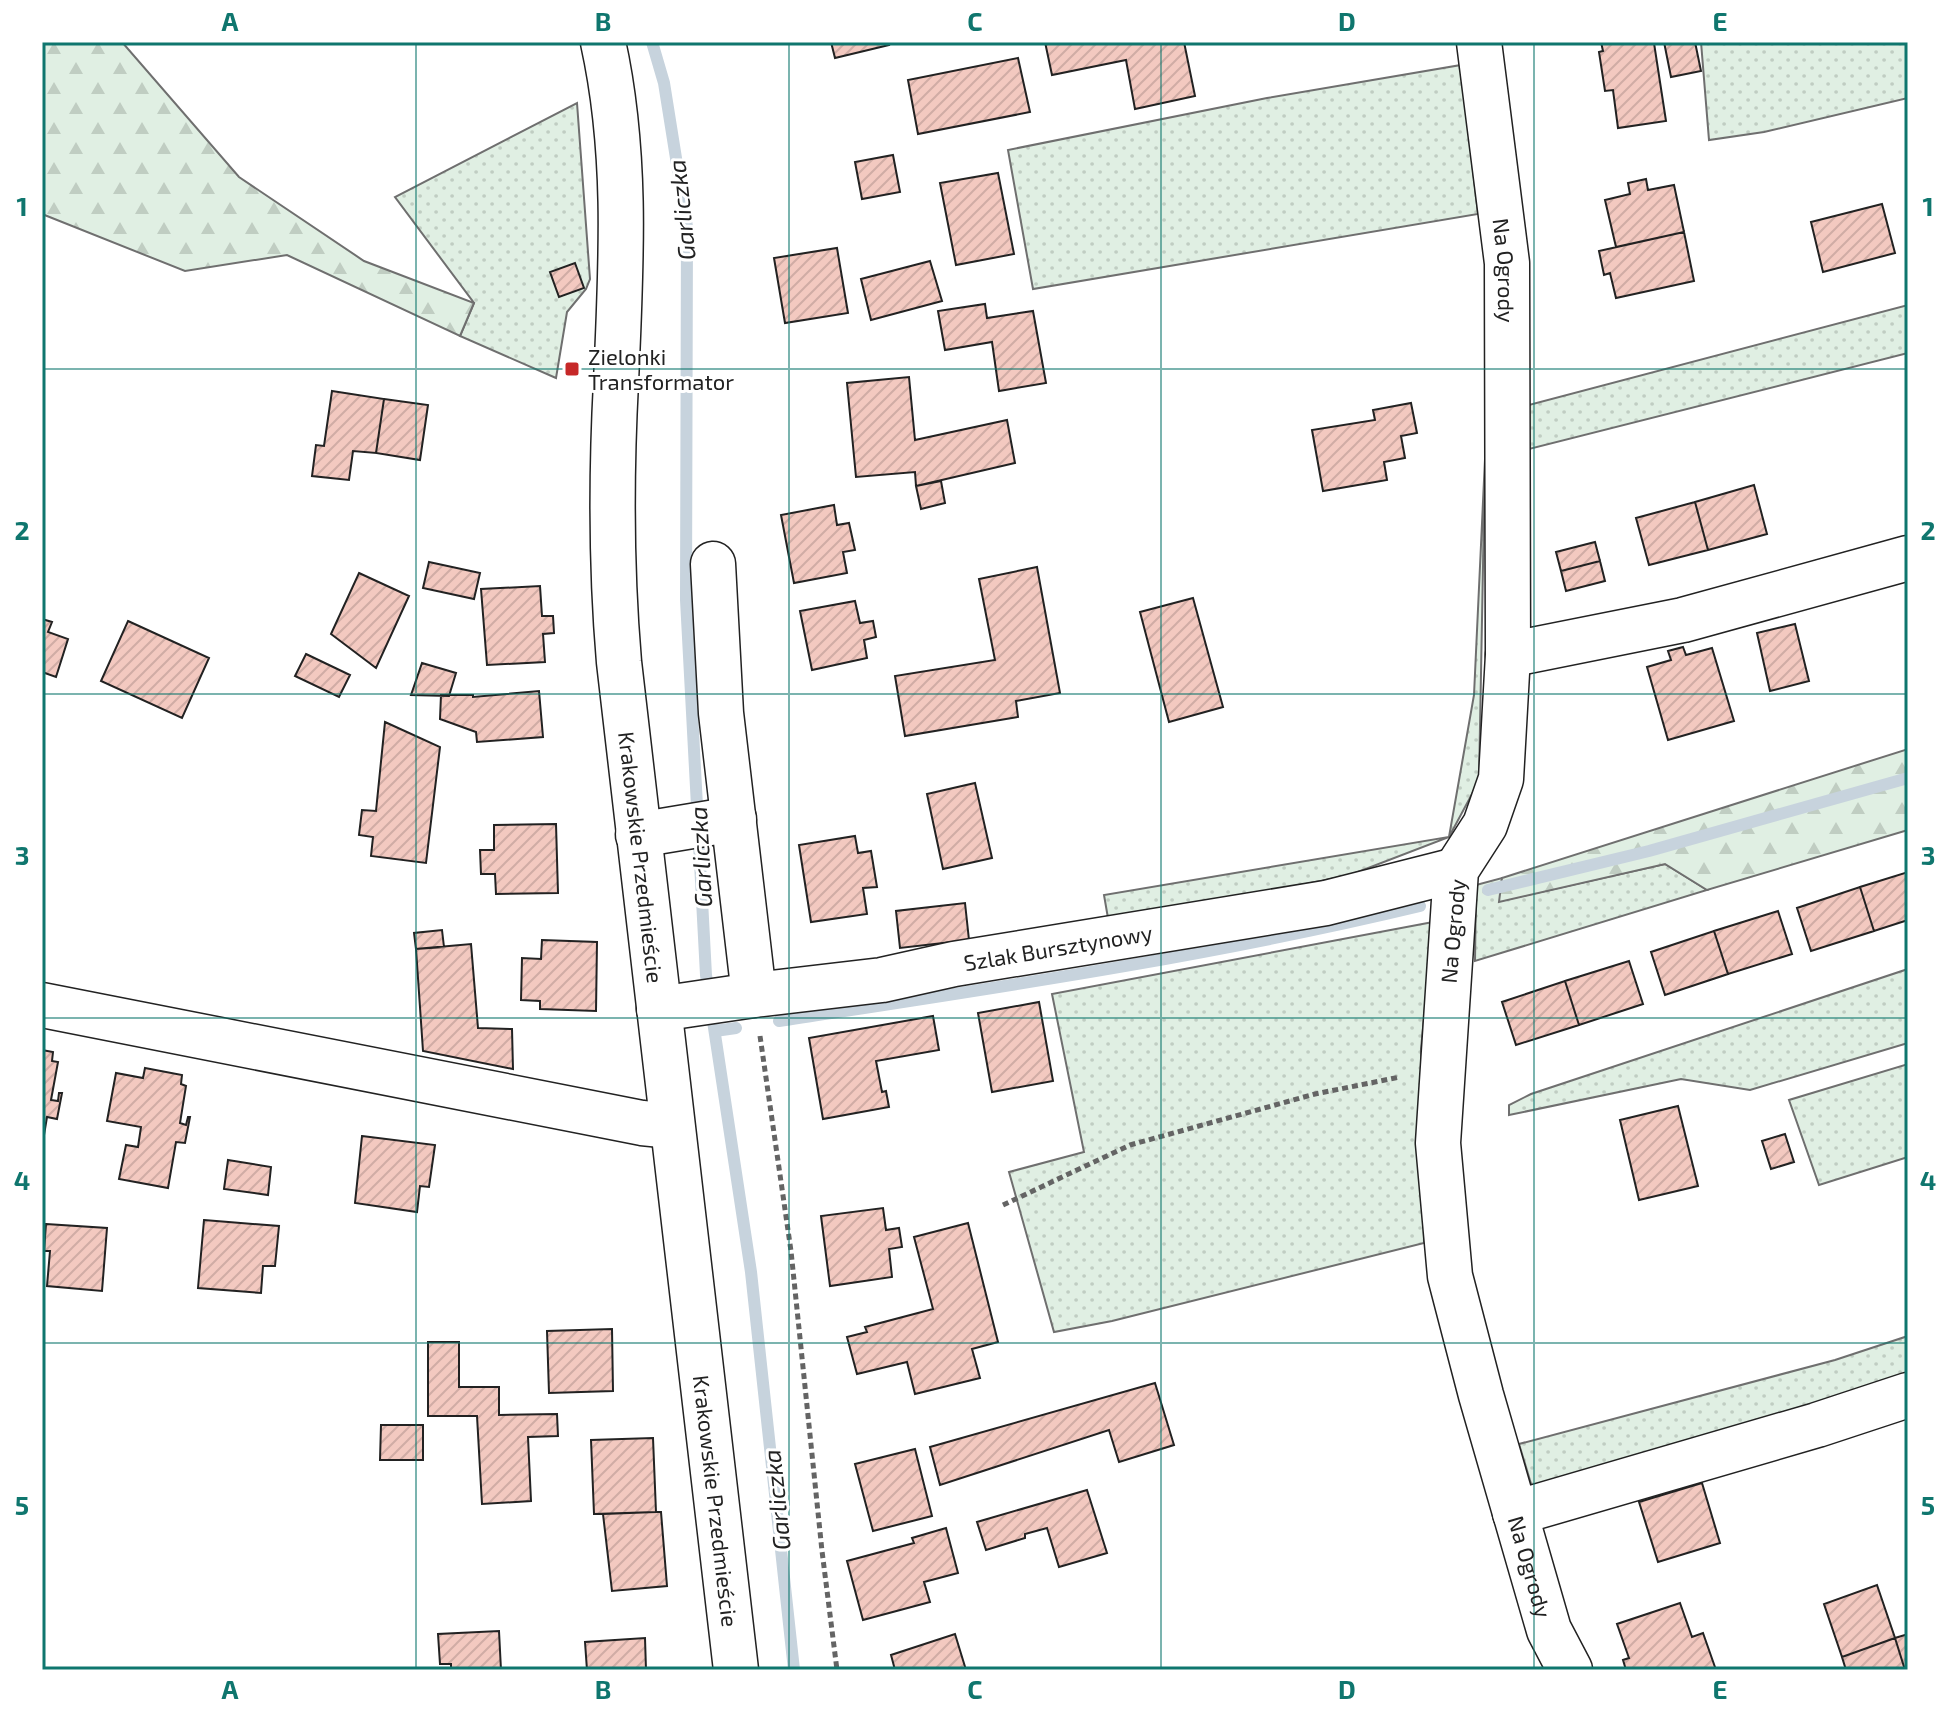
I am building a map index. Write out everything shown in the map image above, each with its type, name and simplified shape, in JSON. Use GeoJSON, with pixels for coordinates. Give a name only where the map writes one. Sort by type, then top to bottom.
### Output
{"type":"FeatureCollection","features":[{"type":"Feature","properties":{"kind":"street","name":"Krakowskie Przedmieście"},"geometry":{"type":"LineString","coordinates":[[603,42],[616,127],[622,199],[612,573],[619,662],[654,833],[711,1001],[672,1126],[736,1670]]}},
{"type":"Feature","properties":{"kind":"street","name":"Na Ogrody"},"geometry":{"type":"LineString","coordinates":[[1479,42],[1507,263],[1508,655],[1501,779],[1485,825],[1456,870],[1438,1143],[1450,1276],[1549,1630],[1570,1670]]}},
{"type":"Feature","properties":{"kind":"street"},"geometry":{"type":"LineString","coordinates":[[1508,655],[1683,620],[1908,558]]}},
{"type":"Feature","properties":{"kind":"street"},"geometry":{"type":"LineString","coordinates":[[711,1001],[727,820],[713,564]]}},
{"type":"Feature","properties":{"kind":"street"},"geometry":{"type":"LineString","coordinates":[[654,833],[727,820]]}},
{"type":"Feature","properties":{"kind":"street","name":"Szlak Bursztynowy"},"geometry":{"type":"LineString","coordinates":[[711,1001],[882,980],[954,964],[1326,903],[1456,870]]}},
{"type":"Feature","properties":{"kind":"street"},"geometry":{"type":"LineString","coordinates":[[42,1005],[642,1123],[672,1126]]}},
{"type":"Feature","properties":{"kind":"street"},"geometry":{"type":"LineString","coordinates":[[1515,1513],[1817,1425],[1908,1395]]}},
{"type":"Feature","properties":{"kind":"path"},"geometry":{"type":"LineString","coordinates":[[711,1001],[791,1251],[837,1670]]}},
{"type":"Feature","properties":{"kind":"path"},"geometry":{"type":"LineString","coordinates":[[1003,1205],[1130,1145],[1315,1094],[1442,1069]]}},
{"type":"Feature","properties":{"kind":"green space"},"geometry":{"type":"Polygon","coordinates":[[[42,42],[122,42],[239,177],[364,261],[474,303],[460,336],[287,255],[185,271],[42,214],[42,42]]]}},
{"type":"Feature","properties":{"kind":"green space"},"geometry":{"type":"Polygon","coordinates":[[[1701,42],[1908,42],[1908,98],[1764,132],[1709,140],[1701,42]]]}},
{"type":"Feature","properties":{"kind":"green space"},"geometry":{"type":"Polygon","coordinates":[[[1461,65],[1478,214],[1033,289],[1008,150],[1267,98],[1461,65]]]}},
{"type":"Feature","properties":{"kind":"green space"},"geometry":{"type":"Polygon","coordinates":[[[577,103],[590,279],[586,289],[567,312],[556,378],[460,336],[474,303],[395,197],[577,103]]]}},
{"type":"Feature","properties":{"kind":"green space"},"geometry":{"type":"Polygon","coordinates":[[[1908,305],[1908,353],[1521,451],[1525,406],[1908,305]]]}},
{"type":"Feature","properties":{"kind":"green space"},"geometry":{"type":"Polygon","coordinates":[[[1485,459],[1479,781],[1449,837],[1474,695],[1485,459]]]}},
{"type":"Feature","properties":{"kind":"green space"},"geometry":{"type":"Polygon","coordinates":[[[1908,749],[1908,830],[1707,890],[1665,864],[1499,902],[1502,878],[1908,749]]]}},
{"type":"Feature","properties":{"kind":"green space"},"geometry":{"type":"Polygon","coordinates":[[[1449,837],[1350,875],[1109,924],[1104,895],[1449,837]]]}},
{"type":"Feature","properties":{"kind":"green space"},"geometry":{"type":"Polygon","coordinates":[[[1665,864],[1707,890],[1475,961],[1476,885],[1502,878],[1500,901],[1665,864]]]}},
{"type":"Feature","properties":{"kind":"green space"},"geometry":{"type":"Polygon","coordinates":[[[1433,922],[1421,1049],[1424,1243],[1112,1321],[1054,1332],[1009,1172],[1084,1152],[1052,994],[1433,922]]]}},
{"type":"Feature","properties":{"kind":"green space"},"geometry":{"type":"Polygon","coordinates":[[[1908,969],[1908,1043],[1750,1090],[1681,1079],[1509,1115],[1509,1105],[1531,1094],[1908,969]]]}},
{"type":"Feature","properties":{"kind":"green space"},"geometry":{"type":"Polygon","coordinates":[[[1908,1064],[1908,1157],[1819,1185],[1789,1100],[1908,1064]]]}},
{"type":"Feature","properties":{"kind":"green space"},"geometry":{"type":"Polygon","coordinates":[[[1908,1336],[1908,1395],[1538,1507],[1519,1444],[1835,1360],[1908,1336]]]}},
{"type":"Feature","properties":{"kind":"building"},"geometry":{"type":"Polygon","coordinates":[[[831,42],[888,42],[889,45],[835,58],[831,42]]]}},
{"type":"Feature","properties":{"kind":"building"},"geometry":{"type":"Polygon","coordinates":[[[1045,42],[1184,42],[1195,96],[1135,109],[1126,60],[1052,75],[1045,42]]]}},
{"type":"Feature","properties":{"kind":"building"},"geometry":{"type":"Polygon","coordinates":[[[1601,42],[1654,43],[1666,121],[1618,128],[1613,90],[1605,91],[1599,52],[1603,51],[1601,42]]]}},
{"type":"Feature","properties":{"kind":"building"},"geometry":{"type":"Polygon","coordinates":[[[1664,42],[1695,42],[1701,71],[1671,77],[1664,42]]]}},
{"type":"Feature","properties":{"kind":"building"},"geometry":{"type":"Polygon","coordinates":[[[1018,58],[1030,112],[918,134],[908,80],[1018,58]]]}},
{"type":"Feature","properties":{"kind":"building"},"geometry":{"type":"Polygon","coordinates":[[[893,155],[900,192],[862,199],[855,162],[893,155]]]}},
{"type":"Feature","properties":{"kind":"building"},"geometry":{"type":"Polygon","coordinates":[[[998,173],[1014,254],[956,265],[940,183],[998,173]]]}},
{"type":"Feature","properties":{"kind":"building"},"geometry":{"type":"Polygon","coordinates":[[[1646,179],[1648,190],[1674,185],[1684,232],[1616,247],[1605,200],[1630,194],[1628,183],[1646,179]]]}},
{"type":"Feature","properties":{"kind":"building"},"geometry":{"type":"Polygon","coordinates":[[[1882,204],[1895,253],[1823,272],[1811,222],[1882,204]]]}},
{"type":"Feature","properties":{"kind":"building"},"geometry":{"type":"Polygon","coordinates":[[[1684,232],[1694,281],[1616,298],[1610,273],[1604,275],[1599,251],[1684,232]]]}},
{"type":"Feature","properties":{"kind":"building"},"geometry":{"type":"Polygon","coordinates":[[[837,248],[848,313],[785,323],[774,258],[837,248]]]}},
{"type":"Feature","properties":{"kind":"building"},"geometry":{"type":"Polygon","coordinates":[[[930,261],[942,301],[871,320],[861,279],[930,261]]]}},
{"type":"Feature","properties":{"kind":"building"},"geometry":{"type":"Polygon","coordinates":[[[575,263],[584,288],[559,297],[550,272],[575,263]]]}},
{"type":"Feature","properties":{"kind":"building"},"geometry":{"type":"Polygon","coordinates":[[[985,304],[987,318],[1033,311],[1046,383],[999,391],[992,342],[945,350],[938,311],[985,304]]]}},
{"type":"Feature","properties":{"kind":"building"},"geometry":{"type":"Polygon","coordinates":[[[909,377],[915,440],[1007,420],[1015,463],[916,486],[915,472],[856,477],[847,383],[909,377]]]}},
{"type":"Feature","properties":{"kind":"building"},"geometry":{"type":"Polygon","coordinates":[[[332,391],[384,399],[376,453],[353,451],[349,480],[312,476],[316,445],[324,446],[332,391]]]}},
{"type":"Feature","properties":{"kind":"building"},"geometry":{"type":"Polygon","coordinates":[[[384,399],[428,405],[420,460],[376,453],[384,399]]]}},
{"type":"Feature","properties":{"kind":"building"},"geometry":{"type":"Polygon","coordinates":[[[1411,403],[1417,433],[1401,436],[1405,458],[1384,462],[1387,480],[1323,491],[1312,430],[1375,420],[1373,410],[1411,403]]]}},
{"type":"Feature","properties":{"kind":"building"},"geometry":{"type":"Polygon","coordinates":[[[941,481],[945,503],[921,509],[916,486],[941,481]]]}},
{"type":"Feature","properties":{"kind":"building"},"geometry":{"type":"Polygon","coordinates":[[[1754,485],[1767,534],[1708,550],[1695,502],[1754,485]]]}},
{"type":"Feature","properties":{"kind":"building"},"geometry":{"type":"Polygon","coordinates":[[[1695,502],[1708,550],[1649,565],[1636,518],[1695,502]]]}},
{"type":"Feature","properties":{"kind":"building"},"geometry":{"type":"Polygon","coordinates":[[[834,505],[837,525],[849,523],[855,550],[843,552],[847,573],[794,583],[781,515],[834,505]]]}},
{"type":"Feature","properties":{"kind":"building"},"geometry":{"type":"Polygon","coordinates":[[[1595,542],[1600,561],[1561,571],[1556,552],[1595,542]]]}},
{"type":"Feature","properties":{"kind":"building"},"geometry":{"type":"Polygon","coordinates":[[[1600,561],[1605,581],[1566,591],[1561,571],[1600,561]]]}},
{"type":"Feature","properties":{"kind":"building"},"geometry":{"type":"Polygon","coordinates":[[[429,562],[480,573],[474,599],[423,588],[429,562]]]}},
{"type":"Feature","properties":{"kind":"building"},"geometry":{"type":"Polygon","coordinates":[[[1037,567],[1060,693],[1016,701],[1018,717],[905,736],[895,676],[995,660],[979,579],[1037,567]]]}},
{"type":"Feature","properties":{"kind":"building"},"geometry":{"type":"Polygon","coordinates":[[[359,573],[409,596],[376,668],[331,634],[359,573]]]}},
{"type":"Feature","properties":{"kind":"building"},"geometry":{"type":"Polygon","coordinates":[[[540,586],[542,616],[553,616],[554,633],[543,634],[545,662],[487,665],[481,589],[540,586]]]}},
{"type":"Feature","properties":{"kind":"building"},"geometry":{"type":"Polygon","coordinates":[[[1193,598],[1223,707],[1169,722],[1140,612],[1193,598]]]}},
{"type":"Feature","properties":{"kind":"building"},"geometry":{"type":"Polygon","coordinates":[[[855,601],[860,623],[873,621],[876,637],[864,640],[867,658],[812,670],[800,611],[855,601]]]}},
{"type":"Feature","properties":{"kind":"building"},"geometry":{"type":"Polygon","coordinates":[[[42,619],[52,622],[48,632],[68,639],[56,677],[42,672],[42,619]]]}},
{"type":"Feature","properties":{"kind":"building"},"geometry":{"type":"Polygon","coordinates":[[[128,621],[209,658],[182,718],[101,681],[128,621]]]}},
{"type":"Feature","properties":{"kind":"building"},"geometry":{"type":"Polygon","coordinates":[[[1795,624],[1809,681],[1770,691],[1757,633],[1795,624]]]}},
{"type":"Feature","properties":{"kind":"building"},"geometry":{"type":"Polygon","coordinates":[[[1683,647],[1686,655],[1712,648],[1734,721],[1668,740],[1647,667],[1671,660],[1668,651],[1683,647]]]}},
{"type":"Feature","properties":{"kind":"building"},"geometry":{"type":"Polygon","coordinates":[[[306,654],[350,675],[339,697],[295,676],[306,654]]]}},
{"type":"Feature","properties":{"kind":"building"},"geometry":{"type":"Polygon","coordinates":[[[422,663],[456,673],[449,696],[411,695],[422,663]]]}},
{"type":"Feature","properties":{"kind":"building"},"geometry":{"type":"Polygon","coordinates":[[[539,691],[543,737],[477,742],[476,732],[440,719],[441,695],[473,697],[539,691]]]}},
{"type":"Feature","properties":{"kind":"building"},"geometry":{"type":"Polygon","coordinates":[[[385,722],[440,747],[426,863],[371,856],[373,837],[359,835],[362,810],[376,811],[385,722]]]}},
{"type":"Feature","properties":{"kind":"building"},"geometry":{"type":"Polygon","coordinates":[[[975,783],[992,858],[943,869],[927,794],[975,783]]]}},
{"type":"Feature","properties":{"kind":"building"},"geometry":{"type":"Polygon","coordinates":[[[556,824],[558,893],[496,894],[495,874],[481,874],[480,850],[494,850],[494,825],[556,824]]]}},
{"type":"Feature","properties":{"kind":"building"},"geometry":{"type":"Polygon","coordinates":[[[855,836],[858,853],[871,851],[877,887],[863,888],[867,914],[811,922],[799,845],[855,836]]]}},
{"type":"Feature","properties":{"kind":"building"},"geometry":{"type":"Polygon","coordinates":[[[1908,872],[1908,920],[1874,931],[1860,887],[1908,872]]]}},
{"type":"Feature","properties":{"kind":"building"},"geometry":{"type":"Polygon","coordinates":[[[1860,887],[1874,931],[1811,951],[1797,908],[1860,887]]]}},
{"type":"Feature","properties":{"kind":"building"},"geometry":{"type":"Polygon","coordinates":[[[965,903],[969,940],[900,948],[896,911],[965,903]]]}},
{"type":"Feature","properties":{"kind":"building"},"geometry":{"type":"Polygon","coordinates":[[[1778,911],[1792,954],[1728,974],[1714,931],[1778,911]]]}},
{"type":"Feature","properties":{"kind":"building"},"geometry":{"type":"Polygon","coordinates":[[[442,930],[444,947],[416,949],[414,933],[442,930]]]}},
{"type":"Feature","properties":{"kind":"building"},"geometry":{"type":"Polygon","coordinates":[[[1714,931],[1728,974],[1665,995],[1651,952],[1714,931]]]}},
{"type":"Feature","properties":{"kind":"building"},"geometry":{"type":"Polygon","coordinates":[[[542,940],[597,942],[596,1011],[540,1009],[540,1001],[521,1000],[522,958],[541,959],[542,940]]]}},
{"type":"Feature","properties":{"kind":"building"},"geometry":{"type":"Polygon","coordinates":[[[471,944],[478,1028],[512,1029],[513,1069],[423,1051],[416,949],[471,944]]]}},
{"type":"Feature","properties":{"kind":"building"},"geometry":{"type":"Polygon","coordinates":[[[1629,961],[1643,1004],[1579,1025],[1565,981],[1629,961]]]}},
{"type":"Feature","properties":{"kind":"building"},"geometry":{"type":"Polygon","coordinates":[[[1565,981],[1579,1025],[1516,1045],[1502,1002],[1565,981]]]}},
{"type":"Feature","properties":{"kind":"building"},"geometry":{"type":"Polygon","coordinates":[[[1039,1002],[1053,1081],[992,1092],[978,1013],[1039,1002]]]}},
{"type":"Feature","properties":{"kind":"building"},"geometry":{"type":"Polygon","coordinates":[[[933,1016],[939,1050],[876,1061],[882,1092],[886,1091],[889,1107],[823,1119],[809,1038],[933,1016]]]}},
{"type":"Feature","properties":{"kind":"building"},"geometry":{"type":"Polygon","coordinates":[[[42,1050],[53,1052],[52,1061],[58,1062],[51,1100],[58,1101],[59,1093],[62,1093],[57,1119],[47,1117],[42,1147],[42,1050]]]}},
{"type":"Feature","properties":{"kind":"building"},"geometry":{"type":"Polygon","coordinates":[[[145,1068],[182,1075],[181,1084],[186,1086],[180,1123],[186,1125],[190,1117],[185,1143],[176,1142],[168,1188],[119,1179],[126,1145],[138,1147],[141,1127],[107,1121],[116,1073],[143,1078],[145,1068]]]}},
{"type":"Feature","properties":{"kind":"building"},"geometry":{"type":"Polygon","coordinates":[[[1678,1106],[1698,1186],[1639,1200],[1620,1120],[1678,1106]]]}},
{"type":"Feature","properties":{"kind":"building"},"geometry":{"type":"Polygon","coordinates":[[[1785,1134],[1794,1162],[1771,1169],[1762,1141],[1785,1134]]]}},
{"type":"Feature","properties":{"kind":"building"},"geometry":{"type":"Polygon","coordinates":[[[362,1136],[435,1145],[429,1187],[420,1186],[417,1212],[355,1203],[362,1136]]]}},
{"type":"Feature","properties":{"kind":"building"},"geometry":{"type":"Polygon","coordinates":[[[228,1160],[271,1167],[268,1195],[224,1189],[228,1160]]]}},
{"type":"Feature","properties":{"kind":"building"},"geometry":{"type":"Polygon","coordinates":[[[883,1208],[886,1230],[899,1228],[902,1247],[889,1249],[892,1277],[830,1286],[821,1216],[883,1208]]]}},
{"type":"Feature","properties":{"kind":"building"},"geometry":{"type":"Polygon","coordinates":[[[204,1220],[279,1226],[275,1266],[263,1266],[261,1293],[198,1288],[204,1220]]]}},
{"type":"Feature","properties":{"kind":"building"},"geometry":{"type":"Polygon","coordinates":[[[968,1223],[998,1342],[972,1349],[980,1378],[915,1394],[907,1362],[857,1374],[847,1337],[867,1332],[865,1327],[933,1309],[914,1237],[968,1223]]]}},
{"type":"Feature","properties":{"kind":"building"},"geometry":{"type":"Polygon","coordinates":[[[46,1224],[107,1228],[102,1291],[47,1286],[50,1251],[44,1251],[46,1224]]]}},
{"type":"Feature","properties":{"kind":"building"},"geometry":{"type":"Polygon","coordinates":[[[612,1329],[613,1391],[549,1393],[547,1331],[612,1329]]]}},
{"type":"Feature","properties":{"kind":"building"},"geometry":{"type":"Polygon","coordinates":[[[428,1342],[459,1342],[459,1387],[499,1387],[499,1415],[557,1414],[558,1436],[528,1437],[531,1501],[482,1504],[477,1416],[428,1416],[428,1342]]]}},
{"type":"Feature","properties":{"kind":"building"},"geometry":{"type":"Polygon","coordinates":[[[1155,1383],[1174,1445],[1119,1462],[1109,1430],[940,1485],[930,1447],[1155,1383]]]}},
{"type":"Feature","properties":{"kind":"building"},"geometry":{"type":"Polygon","coordinates":[[[381,1425],[423,1425],[423,1460],[380,1460],[381,1425]]]}},
{"type":"Feature","properties":{"kind":"building"},"geometry":{"type":"Polygon","coordinates":[[[653,1438],[656,1512],[594,1514],[591,1440],[653,1438]]]}},
{"type":"Feature","properties":{"kind":"building"},"geometry":{"type":"Polygon","coordinates":[[[915,1449],[932,1516],[873,1531],[855,1464],[915,1449]]]}},
{"type":"Feature","properties":{"kind":"building"},"geometry":{"type":"Polygon","coordinates":[[[1702,1483],[1720,1543],[1658,1562],[1639,1502],[1702,1483]]]}},
{"type":"Feature","properties":{"kind":"building"},"geometry":{"type":"Polygon","coordinates":[[[1087,1490],[1107,1553],[1059,1567],[1047,1528],[986,1550],[977,1522],[1087,1490]]]}},
{"type":"Feature","properties":{"kind":"building"},"geometry":{"type":"Polygon","coordinates":[[[661,1512],[667,1586],[612,1591],[603,1514],[661,1512]]]}},
{"type":"Feature","properties":{"kind":"building"},"geometry":{"type":"Polygon","coordinates":[[[946,1528],[958,1573],[924,1582],[930,1602],[863,1620],[847,1561],[914,1543],[912,1538],[946,1528]]]}},
{"type":"Feature","properties":{"kind":"building"},"geometry":{"type":"Polygon","coordinates":[[[1877,1585],[1895,1638],[1842,1657],[1824,1604],[1877,1585]]]}},
{"type":"Feature","properties":{"kind":"building"},"geometry":{"type":"Polygon","coordinates":[[[1680,1603],[1692,1637],[1703,1633],[1716,1670],[1626,1670],[1623,1660],[1629,1658],[1617,1624],[1680,1603]]]}},
{"type":"Feature","properties":{"kind":"building"},"geometry":{"type":"Polygon","coordinates":[[[499,1631],[501,1670],[451,1670],[451,1664],[440,1664],[438,1634],[499,1631]]]}},
{"type":"Feature","properties":{"kind":"building"},"geometry":{"type":"Polygon","coordinates":[[[955,1634],[966,1670],[895,1670],[891,1655],[955,1634]]]}},
{"type":"Feature","properties":{"kind":"building"},"geometry":{"type":"Polygon","coordinates":[[[1908,1634],[1908,1670],[1905,1670],[1895,1638],[1908,1634]]]}},
{"type":"Feature","properties":{"kind":"building"},"geometry":{"type":"Polygon","coordinates":[[[645,1638],[646,1670],[587,1670],[585,1642],[645,1638]]]}},
{"type":"Feature","properties":{"kind":"building"},"geometry":{"type":"Polygon","coordinates":[[[1895,1638],[1905,1670],[1846,1670],[1842,1657],[1895,1638]]]}},
{"type":"Feature","properties":{"kind":"waterway","name":"Garliczka"},"geometry":{"type":"LineString","coordinates":[[652,42],[664,83],[687,227],[686,600],[706,975],[751,1272],[794,1670]]}},
{"type":"Feature","properties":{"kind":"waterway"},"geometry":{"type":"LineString","coordinates":[[1488,890],[1649,851],[1908,778]]}},
{"type":"Feature","properties":{"kind":"waterway"},"geometry":{"type":"LineString","coordinates":[[779,1021],[1181,956],[1420,906]]}},
{"type":"Feature","properties":{"kind":"waterway"},"geometry":{"type":"LineString","coordinates":[[715,1031],[736,1028]]}},
{"type":"Feature","properties":{"kind":"place","name":"Zielonki Transformator"},"geometry":{"type":"Point","coordinates":[572,369]}}]}
